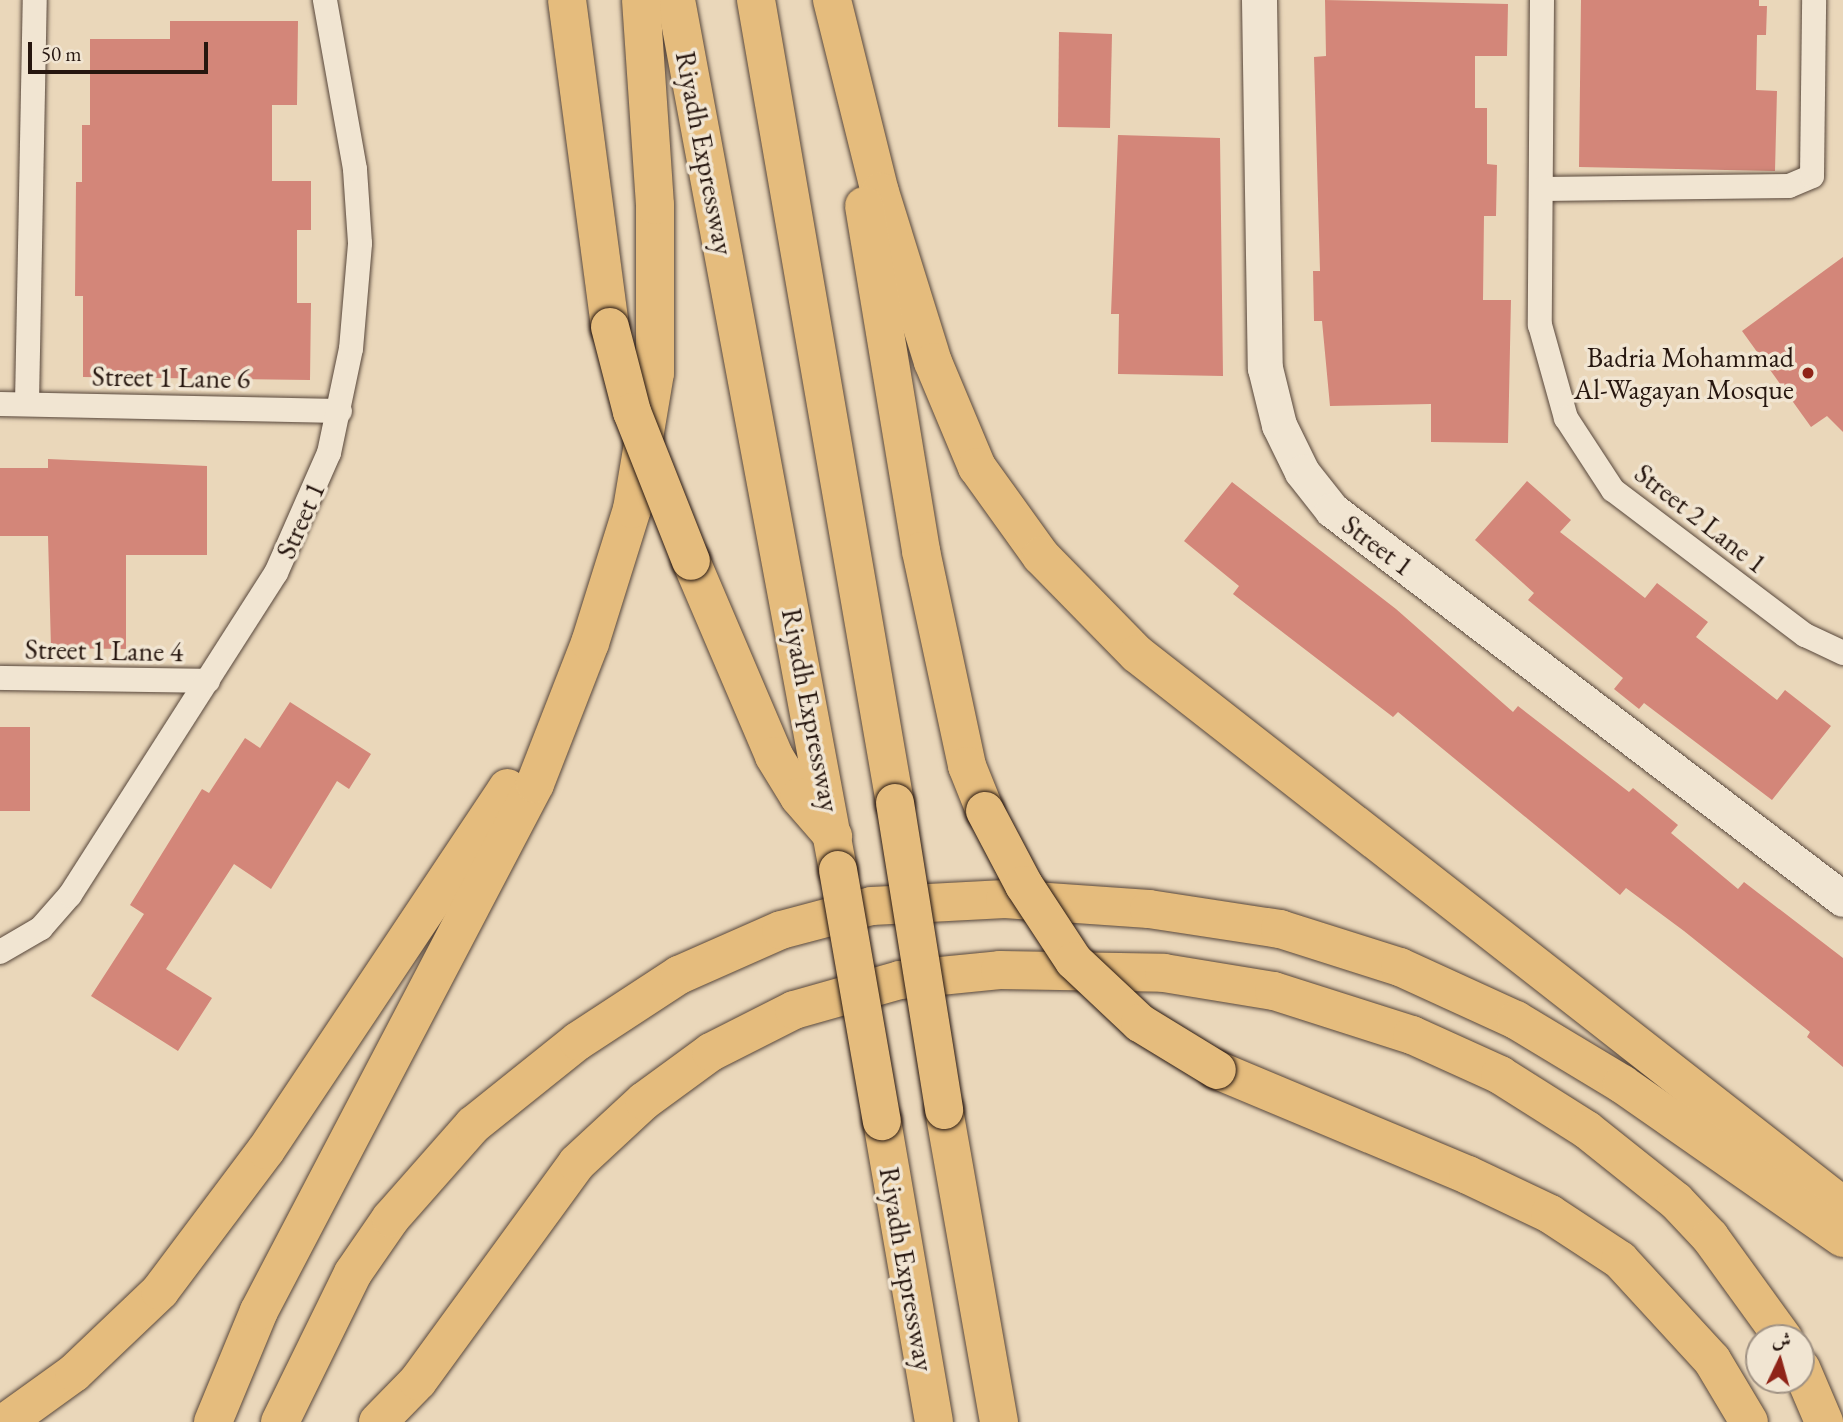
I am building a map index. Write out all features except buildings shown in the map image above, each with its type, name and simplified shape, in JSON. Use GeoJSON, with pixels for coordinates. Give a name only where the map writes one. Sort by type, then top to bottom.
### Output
{"type":"FeatureCollection","features":[{"type":"Feature","properties":{"kind":"highway"},"geometry":{"type":"LineString","coordinates":[[567,0],[610,327],[632,412],[691,561],[774,756],[836,854]]}},
{"type":"Feature","properties":{"kind":"highway"},"geometry":{"type":"LineString","coordinates":[[616,0],[655,205]]}},
{"type":"Feature","properties":{"kind":"highway"},"geometry":{"type":"LineString","coordinates":[[213,1422],[259,1311],[535,784],[590,643],[632,509],[655,373],[655,205],[641,0]]}},
{"type":"Feature","properties":{"kind":"highway","name":"Riyadh Expressway"},"geometry":{"type":"LineString","coordinates":[[676,0],[836,854],[934,1422]]}},
{"type":"Feature","properties":{"kind":"highway"},"geometry":{"type":"LineString","coordinates":[[756,0],[999,1422]]}},
{"type":"Feature","properties":{"kind":"highway"},"geometry":{"type":"LineString","coordinates":[[831,0],[921,551],[967,766],[985,811],[1024,885],[1074,961],[1140,1023],[1217,1070],[1468,1175],[1550,1214],[1620,1260],[1705,1351],[1749,1422]]}},
{"type":"Feature","properties":{"kind":"highway"},"geometry":{"type":"LineString","coordinates":[[831,0],[880,192],[933,362],[977,467],[1041,556],[1138,654],[1843,1206]]}},
{"type":"Feature","properties":{"kind":"highway"},"geometry":{"type":"LineString","coordinates":[[6,1422],[74,1373],[160,1291],[219,1217],[494,811],[590,643]]}},
{"type":"Feature","properties":{"kind":"highway"},"geometry":{"type":"LineString","coordinates":[[280,1422],[353,1273],[391,1218],[472,1125],[567,1050],[679,975],[781,930],[872,906],[1005,899],[1149,909],[1280,929],[1400,967],[1516,1020],[1622,1084],[1843,1238]]}},
{"type":"Feature","properties":{"kind":"highway"},"geometry":{"type":"LineString","coordinates":[[378,1422],[418,1381],[577,1163],[644,1101],[711,1052],[794,1010],[900,980],[1000,970],[1164,973],[1274,990],[1412,1035],[1500,1075],[1587,1130],[1676,1201],[1710,1237],[1773,1324]]}},
{"type":"Feature","properties":{"kind":"highway"},"geometry":{"type":"LineString","coordinates":[[1812,1394],[1824,1422]]}},
{"type":"Feature","properties":{"kind":"street"},"geometry":{"type":"LineString","coordinates":[[27,403],[35,0]]}},
{"type":"Feature","properties":{"kind":"street","name":"Street 1"},"geometry":{"type":"LineString","coordinates":[[0,952],[41,928],[64,904],[208,681],[298,534],[340,411],[356,317],[359,206],[325,0]]}},
{"type":"Feature","properties":{"kind":"street","name":"Street 1"},"geometry":{"type":"LineString","coordinates":[[1259,0],[1265,368],[1279,425],[1302,472],[1332,510],[1843,899]]}},
{"type":"Feature","properties":{"kind":"street","name":"Street 2 Lane 1"},"geometry":{"type":"LineString","coordinates":[[1542,0],[1540,325],[1570,424],[1612,490],[1805,635],[1843,653]]}},
{"type":"Feature","properties":{"kind":"street"},"geometry":{"type":"LineString","coordinates":[[1542,189],[1789,186],[1812,176],[1814,0]]}},
{"type":"Feature","properties":{"kind":"street","name":"Street 1 Lane 6"},"geometry":{"type":"LineString","coordinates":[[0,404],[340,411]]}},
{"type":"Feature","properties":{"kind":"street","name":"Street 1 Lane 4"},"geometry":{"type":"LineString","coordinates":[[0,678],[208,681]]}},
{"type":"Feature","properties":{"kind":"place","name":"Badria Mohammad Al-Wagayan Mosque"},"geometry":{"type":"Point","coordinates":[1808,373]}}]}
